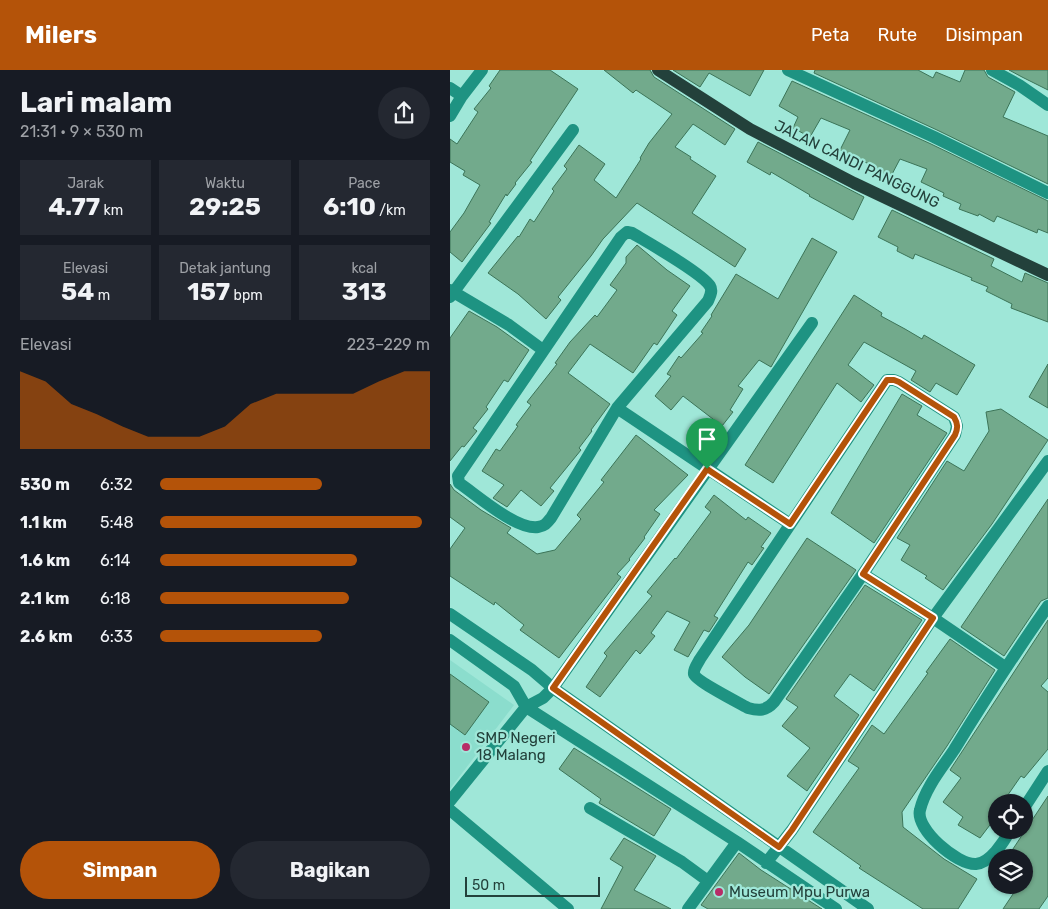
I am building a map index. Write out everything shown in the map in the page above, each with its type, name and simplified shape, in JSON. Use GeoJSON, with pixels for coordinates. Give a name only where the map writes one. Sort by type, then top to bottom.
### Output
{"type":"FeatureCollection","features":[{"type":"Feature","properties":{"kind":"main road","name":"JALAN CANDI PANGGUNG"},"geometry":{"type":"LineString","coordinates":[[658,70],[750,129],[854,183],[1048,274]]}},
{"type":"Feature","properties":{"kind":"street"},"geometry":{"type":"LineString","coordinates":[[450,116],[462,96],[482,70]]}},
{"type":"Feature","properties":{"kind":"street"},"geometry":{"type":"LineString","coordinates":[[788,70],[934,137],[1048,193]]}},
{"type":"Feature","properties":{"kind":"street"},"geometry":{"type":"LineString","coordinates":[[992,70],[1048,105]]}},
{"type":"Feature","properties":{"kind":"street"},"geometry":{"type":"LineString","coordinates":[[450,88],[462,96]]}},
{"type":"Feature","properties":{"kind":"street"},"geometry":{"type":"LineString","coordinates":[[543,350],[509,325],[451,293],[573,130]]}},
{"type":"Feature","properties":{"kind":"street"},"geometry":{"type":"LineString","coordinates":[[626,232],[632,233],[690,269],[708,283],[711,290],[708,301],[617,408],[545,525],[537,527],[519,523],[459,482],[458,476],[464,464],[620,237],[626,232]]}},
{"type":"Feature","properties":{"kind":"street"},"geometry":{"type":"LineString","coordinates":[[450,802],[526,707],[543,698],[553,688],[812,322]]}},
{"type":"Feature","properties":{"kind":"street"},"geometry":{"type":"LineString","coordinates":[[887,380],[894,380],[954,417],[958,426],[955,435],[863,574],[770,707],[759,710],[748,708],[697,678],[694,674],[700,659],[887,380]]}},
{"type":"Feature","properties":{"kind":"street"},"geometry":{"type":"LineString","coordinates":[[617,408],[790,524]]}},
{"type":"Feature","properties":{"kind":"street"},"geometry":{"type":"LineString","coordinates":[[766,863],[798,822],[933,618],[1048,461]]}},
{"type":"Feature","properties":{"kind":"street"},"geometry":{"type":"LineString","coordinates":[[863,574],[933,618],[1005,667]]}},
{"type":"Feature","properties":{"kind":"street"},"geometry":{"type":"LineString","coordinates":[[1005,839],[988,858],[976,864],[966,862],[951,854],[929,834],[922,826],[919,811],[929,788],[1005,667],[1048,606]]}},
{"type":"Feature","properties":{"kind":"street"},"geometry":{"type":"LineString","coordinates":[[450,614],[532,670],[553,688],[868,909]]}},
{"type":"Feature","properties":{"kind":"street"},"geometry":{"type":"LineString","coordinates":[[450,640],[514,686],[526,707],[737,842],[833,907],[841,891]]}},
{"type":"Feature","properties":{"kind":"street"},"geometry":{"type":"LineString","coordinates":[[1033,794],[1048,771]]}},
{"type":"Feature","properties":{"kind":"street"},"geometry":{"type":"LineString","coordinates":[[590,808],[682,862],[708,881]]}},
{"type":"Feature","properties":{"kind":"street"},"geometry":{"type":"LineString","coordinates":[[450,810],[568,909]]}},
{"type":"Feature","properties":{"kind":"street"},"geometry":{"type":"LineString","coordinates":[[688,909],[737,842]]}},
{"type":"Feature","properties":{"kind":"shaded area","name":"SMP Negeri 18 Malang"},"geometry":{"type":"Polygon","coordinates":[[[450,660],[514,705],[450,789],[450,660]]]}},
{"type":"Feature","properties":{"kind":"building"},"geometry":{"type":"Polygon","coordinates":[[[500,70],[550,70],[578,89],[530,161],[532,162],[507,196],[506,194],[489,222],[491,223],[462,262],[450,252],[450,232],[464,213],[480,185],[463,175],[465,171],[450,162],[450,139],[457,144],[478,112],[474,109],[491,88],[489,86],[500,70]]]}},
{"type":"Feature","properties":{"kind":"building"},"geometry":{"type":"Polygon","coordinates":[[[604,70],[650,70],[654,77],[735,129],[725,145],[693,124],[675,147],[716,176],[692,213],[746,249],[735,267],[637,203],[603,239],[558,297],[561,300],[546,319],[518,294],[488,273],[519,237],[530,219],[534,222],[554,191],[552,189],[567,169],[564,166],[579,145],[605,164],[594,180],[616,198],[649,143],[672,114],[636,90],[633,93],[604,70]]]}},
{"type":"Feature","properties":{"kind":"building"},"geometry":{"type":"Polygon","coordinates":[[[673,70],[764,70],[750,96],[709,73],[700,87],[673,70]]]}},
{"type":"Feature","properties":{"kind":"building"},"geometry":{"type":"Polygon","coordinates":[[[815,70],[918,70],[933,78],[936,72],[960,82],[965,70],[984,70],[988,77],[1015,92],[1003,117],[1048,136],[1048,184],[814,73],[815,70]]]}},
{"type":"Feature","properties":{"kind":"building"},"geometry":{"type":"Polygon","coordinates":[[[1009,70],[1048,70],[1048,90],[1022,77],[1009,70]]]}},
{"type":"Feature","properties":{"kind":"building"},"geometry":{"type":"Polygon","coordinates":[[[792,81],[931,144],[1048,201],[1048,233],[1038,229],[1037,233],[997,216],[994,222],[979,214],[978,216],[959,209],[961,204],[943,196],[944,193],[921,182],[927,169],[900,159],[890,178],[867,167],[869,164],[840,150],[850,130],[821,118],[810,137],[793,128],[798,117],[779,106],[792,81]]]}},
{"type":"Feature","properties":{"kind":"building"},"geometry":{"type":"Polygon","coordinates":[[[758,142],[864,197],[853,220],[809,196],[771,172],[770,175],[747,162],[758,142]]]}},
{"type":"Feature","properties":{"kind":"building"},"geometry":{"type":"Polygon","coordinates":[[[892,210],[994,259],[991,266],[1022,282],[1025,273],[1048,283],[1048,322],[1011,308],[1012,304],[986,291],[988,287],[971,280],[972,278],[915,254],[913,259],[897,251],[898,247],[878,237],[892,210]]]}},
{"type":"Feature","properties":{"kind":"building"},"geometry":{"type":"Polygon","coordinates":[[[812,238],[837,252],[771,367],[759,360],[738,386],[743,389],[730,410],[733,412],[722,426],[683,396],[671,410],[655,396],[671,376],[667,374],[679,356],[681,358],[703,333],[701,332],[736,274],[778,299],[812,238]]]}},
{"type":"Feature","properties":{"kind":"building"},"geometry":{"type":"Polygon","coordinates":[[[637,245],[690,286],[672,311],[677,315],[657,345],[654,343],[633,373],[590,344],[568,373],[610,404],[579,448],[581,450],[550,488],[554,491],[541,506],[521,490],[507,507],[493,498],[504,485],[482,471],[496,449],[500,451],[518,426],[516,425],[531,405],[527,402],[557,364],[555,363],[570,342],[595,315],[597,317],[617,290],[610,285],[626,263],[626,257],[637,245]]]}},
{"type":"Feature","properties":{"kind":"building"},"geometry":{"type":"Polygon","coordinates":[[[854,295],[882,313],[881,316],[922,339],[924,335],[975,365],[957,395],[936,383],[930,392],[911,380],[916,371],[864,342],[848,365],[874,385],[861,402],[837,383],[773,483],[745,465],[854,295]]]}},
{"type":"Feature","properties":{"kind":"building"},"geometry":{"type":"Polygon","coordinates":[[[469,311],[497,327],[529,350],[508,382],[504,380],[486,407],[488,409],[473,428],[477,431],[450,461],[450,338],[469,311]]]}},
{"type":"Feature","properties":{"kind":"building"},"geometry":{"type":"Polygon","coordinates":[[[1048,364],[1048,408],[1029,397],[1048,364]]]}},
{"type":"Feature","properties":{"kind":"building"},"geometry":{"type":"Polygon","coordinates":[[[902,394],[922,406],[917,415],[947,433],[874,543],[831,513],[902,394]]]}},
{"type":"Feature","properties":{"kind":"building"},"geometry":{"type":"Polygon","coordinates":[[[1001,409],[1048,440],[992,524],[943,590],[925,578],[927,576],[901,560],[910,545],[897,538],[947,461],[964,471],[989,431],[986,412],[1001,409]]]}},
{"type":"Feature","properties":{"kind":"building"},"geometry":{"type":"Polygon","coordinates":[[[636,435],[688,475],[654,510],[660,514],[630,560],[617,574],[621,577],[559,658],[520,630],[524,625],[495,602],[494,605],[450,576],[450,549],[465,528],[450,517],[450,484],[454,490],[481,510],[511,528],[507,533],[537,554],[555,550],[581,519],[577,515],[604,482],[601,480],[636,435]]]}},
{"type":"Feature","properties":{"kind":"building"},"geometry":{"type":"Polygon","coordinates":[[[714,495],[746,520],[748,517],[771,533],[761,547],[764,548],[752,565],[748,562],[714,616],[718,618],[709,632],[704,630],[688,657],[674,650],[690,622],[667,611],[651,633],[655,636],[640,654],[636,650],[600,697],[586,687],[607,656],[604,653],[652,596],[647,592],[676,559],[711,512],[705,507],[714,495]]]}},
{"type":"Feature","properties":{"kind":"building"},"geometry":{"type":"Polygon","coordinates":[[[1048,499],[1048,598],[1041,601],[1004,656],[961,627],[1048,499]]]}},
{"type":"Feature","properties":{"kind":"building"},"geometry":{"type":"Polygon","coordinates":[[[807,538],[856,570],[769,694],[722,657],[749,625],[807,538]]]}},
{"type":"Feature","properties":{"kind":"building"},"geometry":{"type":"Polygon","coordinates":[[[865,585],[922,620],[874,691],[850,674],[834,696],[859,715],[807,791],[787,776],[810,748],[782,726],[798,707],[786,699],[865,585]]]}},
{"type":"Feature","properties":{"kind":"building"},"geometry":{"type":"Polygon","coordinates":[[[1048,620],[1048,678],[1041,686],[1048,692],[1048,749],[1024,778],[1021,776],[1009,794],[988,794],[988,828],[980,838],[958,825],[963,817],[943,802],[961,778],[950,770],[1048,620]]]}},
{"type":"Feature","properties":{"kind":"building"},"geometry":{"type":"Polygon","coordinates":[[[950,639],[995,670],[902,812],[903,827],[944,859],[977,879],[958,909],[923,909],[859,868],[861,866],[813,832],[859,768],[848,761],[872,725],[884,734],[950,639]]]}},
{"type":"Feature","properties":{"kind":"building"},"geometry":{"type":"Polygon","coordinates":[[[450,674],[489,702],[465,735],[450,724],[450,674]]]}},
{"type":"Feature","properties":{"kind":"building"},"geometry":{"type":"Polygon","coordinates":[[[574,748],[671,809],[654,836],[599,803],[601,799],[559,769],[574,748]]]}},
{"type":"Feature","properties":{"kind":"building"},"geometry":{"type":"Polygon","coordinates":[[[1048,796],[1048,896],[1039,909],[1003,909],[1013,894],[1033,894],[1033,849],[1013,849],[1020,839],[1033,839],[1033,819],[1048,796]]]}},
{"type":"Feature","properties":{"kind":"building"},"geometry":{"type":"Polygon","coordinates":[[[624,838],[656,856],[634,890],[671,909],[601,909],[623,867],[610,859],[624,838]]]}},
{"type":"Feature","properties":{"kind":"building"},"geometry":{"type":"Polygon","coordinates":[[[739,853],[761,870],[822,909],[708,909],[701,905],[739,853]]]}},
{"type":"Feature","properties":{"kind":"place","name":"SMP Negeri 18 Malang"},"geometry":{"type":"Point","coordinates":[466,747]}},
{"type":"Feature","properties":{"kind":"place","name":"Museum Mpu Purwa"},"geometry":{"type":"Point","coordinates":[719,892]}},
{"type":"Feature","properties":{"kind":"route"},"geometry":{"type":"LineString","coordinates":[[887,380],[899,382],[954,417],[958,426],[955,435],[863,574],[933,618],[779,847],[553,688],[707,469],[790,524],[887,380]]}}]}
